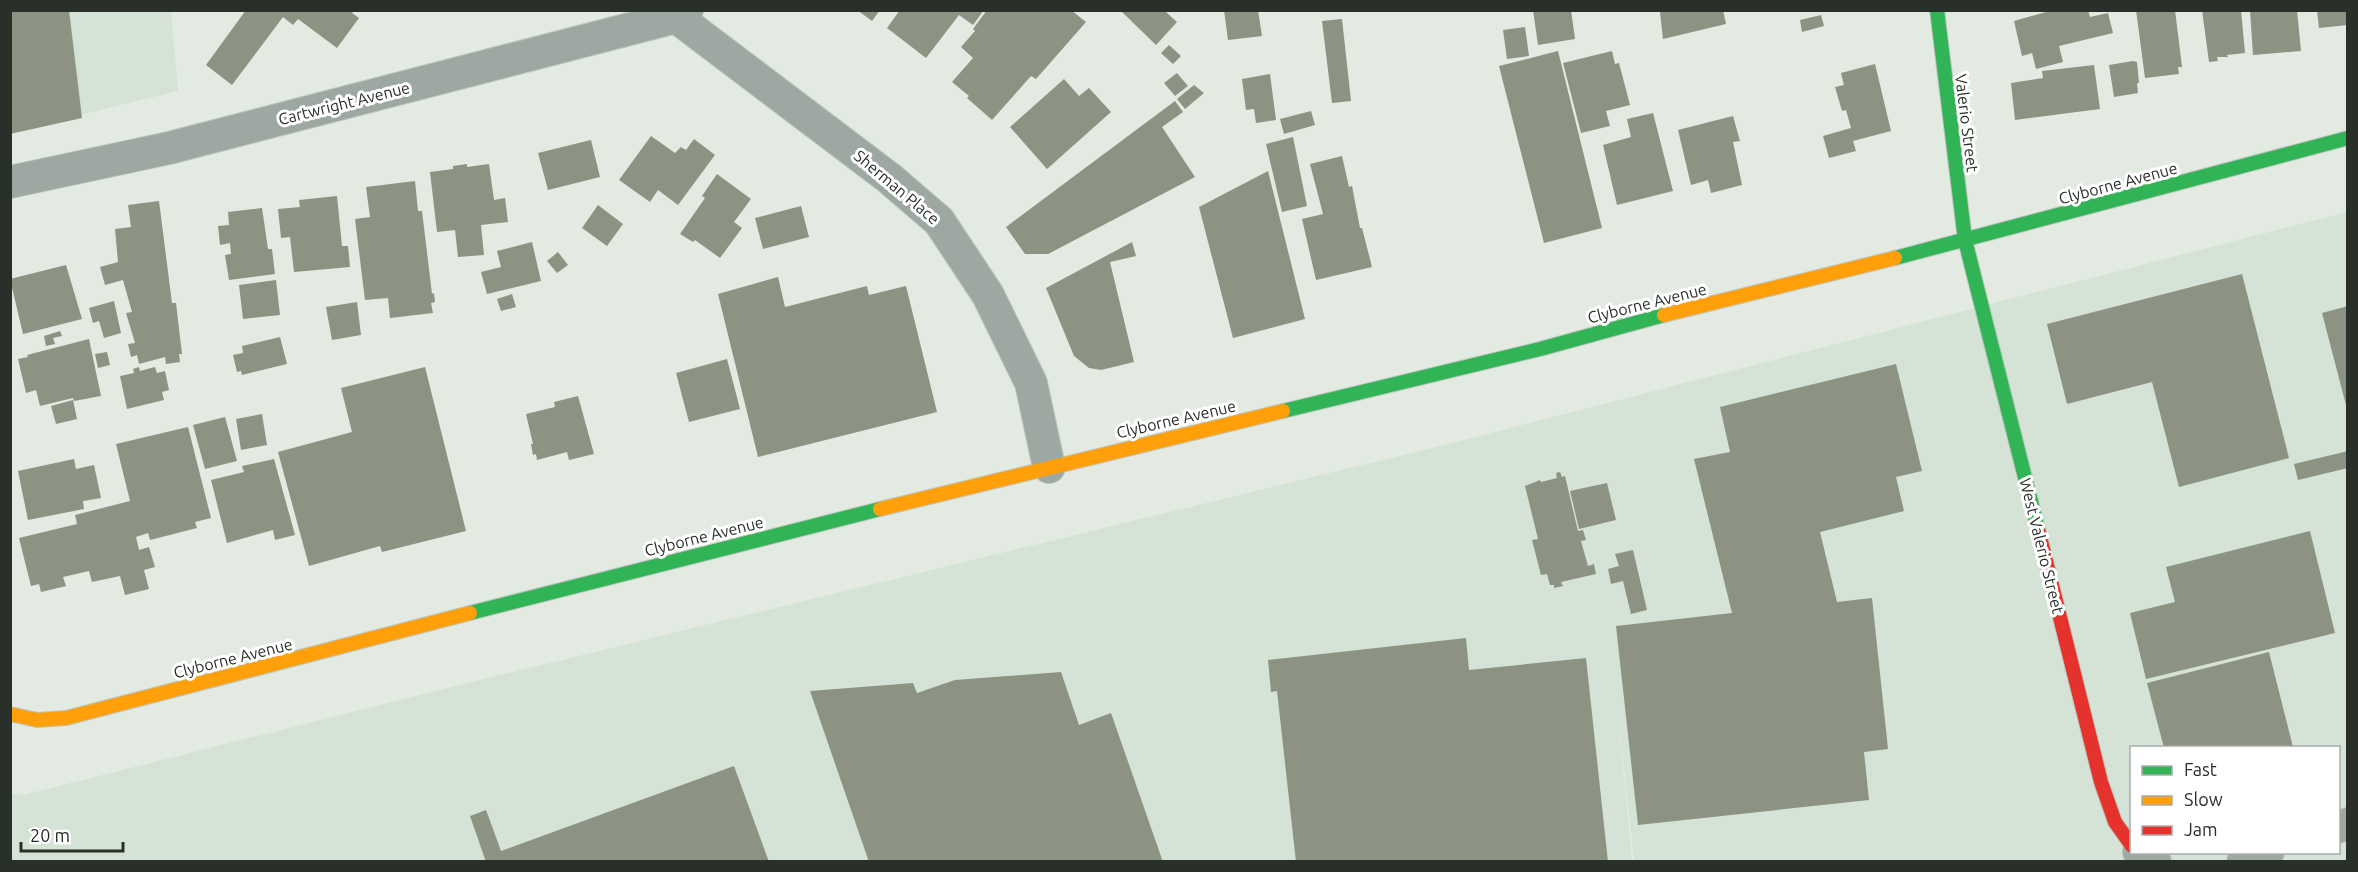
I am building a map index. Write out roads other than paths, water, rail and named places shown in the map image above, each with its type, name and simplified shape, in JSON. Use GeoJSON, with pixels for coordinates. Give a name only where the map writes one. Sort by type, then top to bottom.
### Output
{"type":"FeatureCollection","features":[{"type":"Feature","properties":{"kind":"main road","name":"Valerio Street"},"geometry":{"type":"LineString","coordinates":[[1937,10],[1965,240]]}},
{"type":"Feature","properties":{"kind":"main road","name":"Clyborne Avenue"},"geometry":{"type":"LineString","coordinates":[[10,714],[37,720],[66,718],[709,551],[1540,349],[1634,323],[1965,240],[2348,138]]}},
{"type":"Feature","properties":{"kind":"main road","name":"West Valerio Street"},"geometry":{"type":"LineString","coordinates":[[1965,240],[2101,782],[2115,822],[2130,839]]}},
{"type":"Feature","properties":{"kind":"street","name":"Cartwright Avenue"},"geometry":{"type":"LineString","coordinates":[[10,182],[169,148],[676,13]]}},
{"type":"Feature","properties":{"kind":"street","name":"Sherman Place"},"geometry":{"type":"LineString","coordinates":[[676,13],[889,178],[939,220],[988,295],[1031,384],[1048,467]]}},
{"type":"Feature","properties":{"kind":"street"},"geometry":{"type":"LineString","coordinates":[[2243,861],[2262,854]]}}]}
